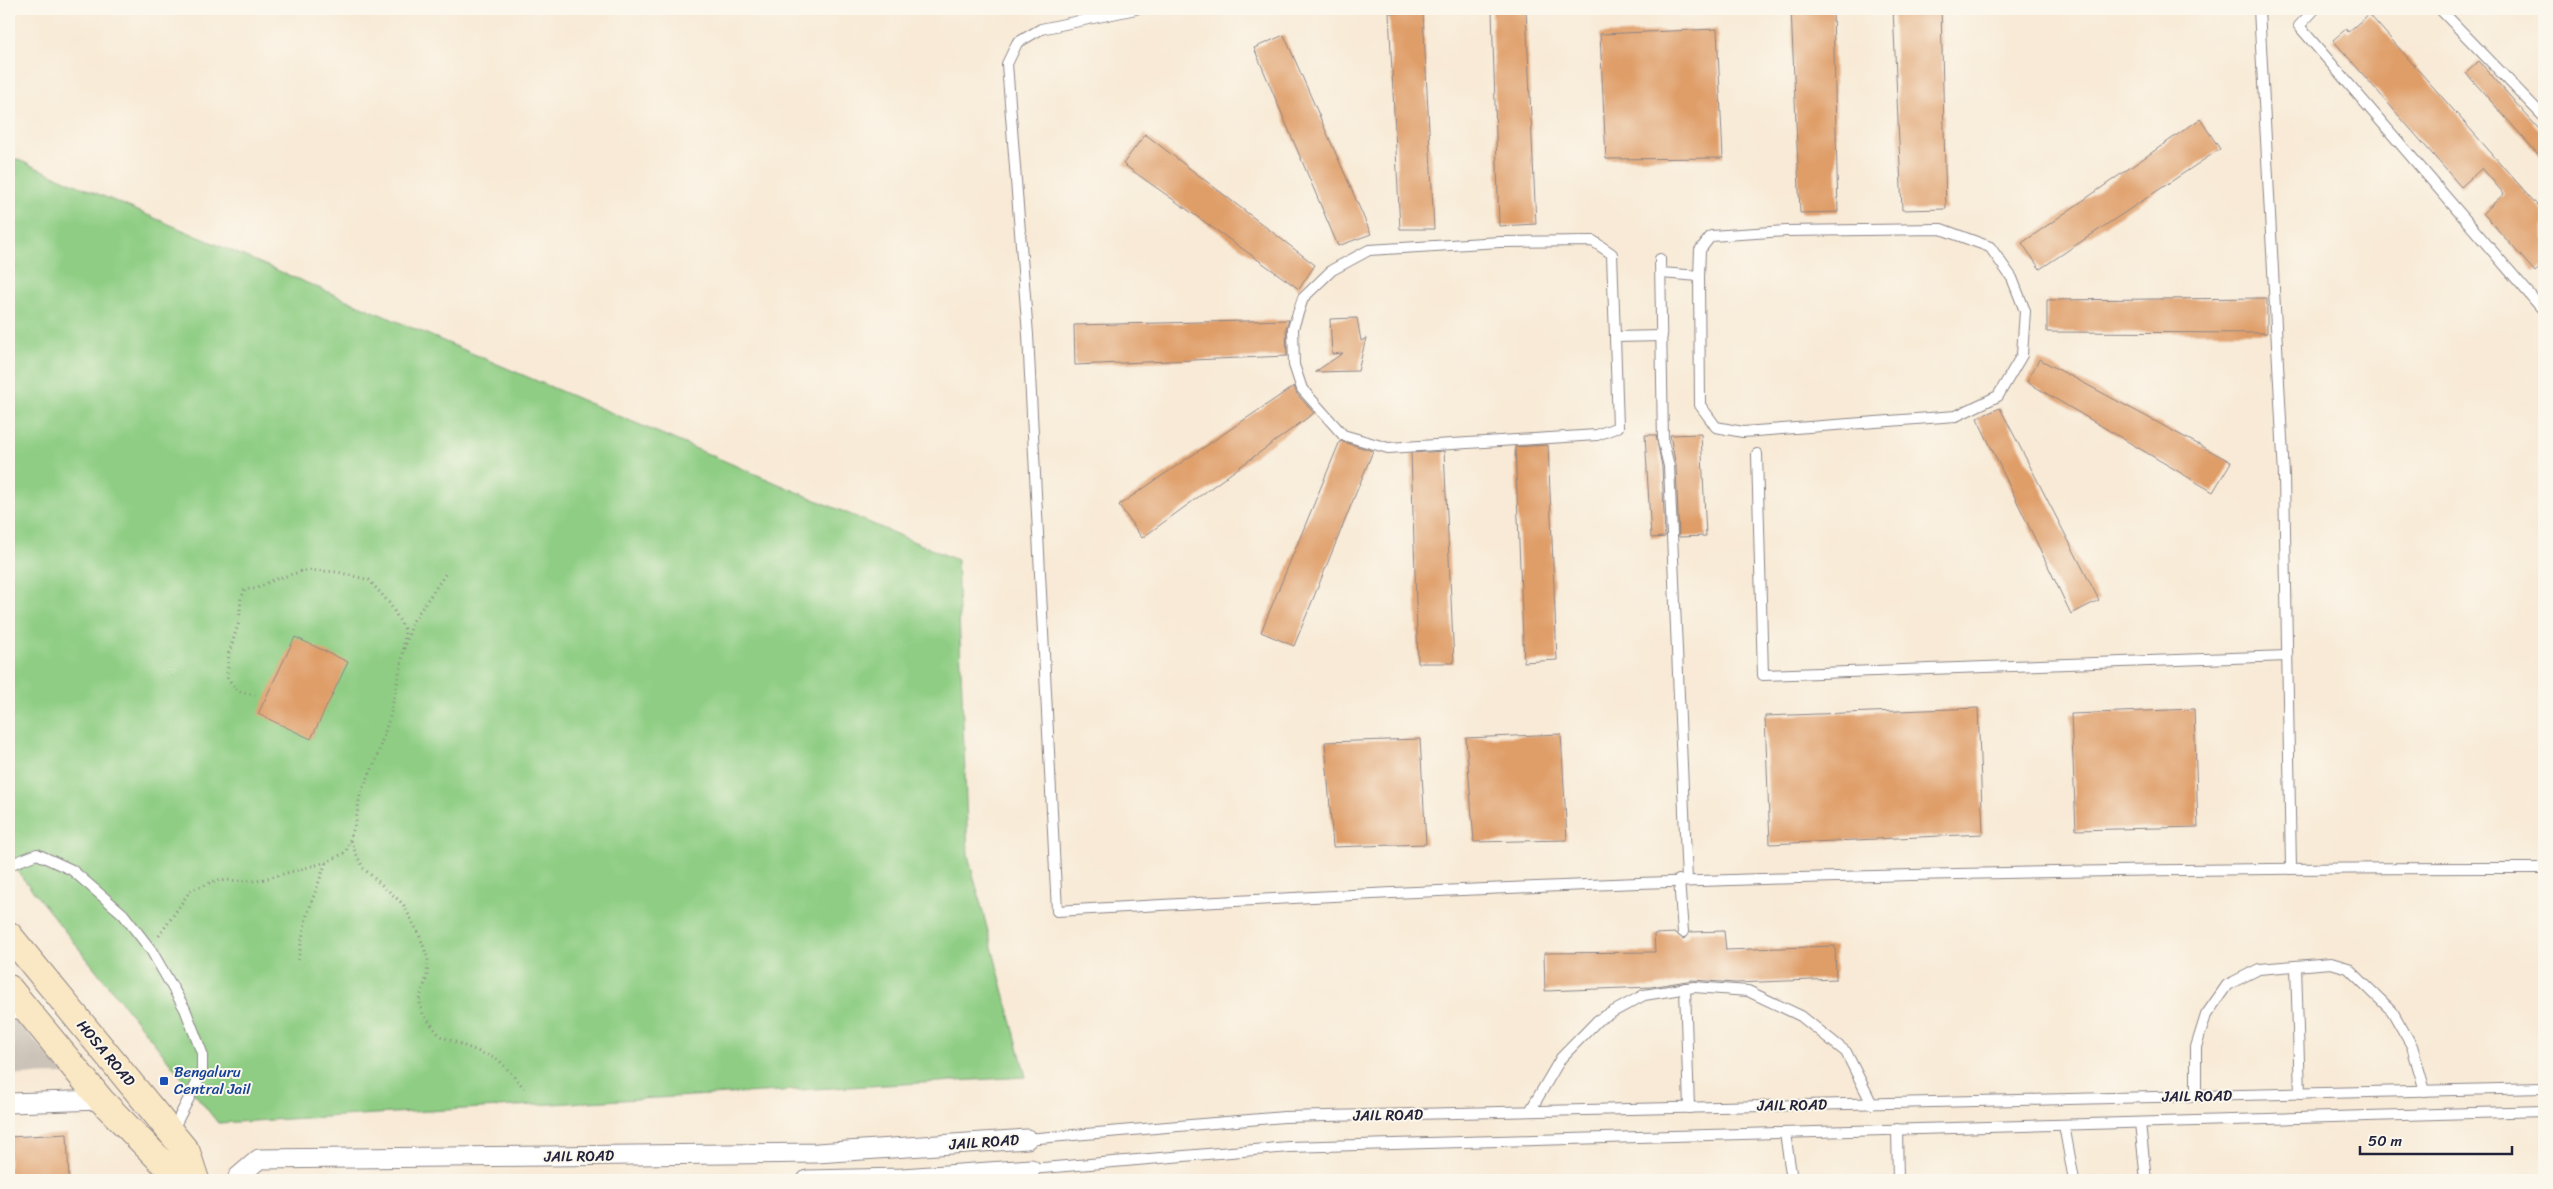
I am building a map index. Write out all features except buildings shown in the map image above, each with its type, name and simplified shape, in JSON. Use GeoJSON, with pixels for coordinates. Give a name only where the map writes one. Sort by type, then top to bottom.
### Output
{"type":"FeatureCollection","features":[{"type":"Feature","properties":{"kind":"main road","name":"HOSA ROAD"},"geometry":{"type":"LineString","coordinates":[[9,935],[172,1132],[187,1152],[194,1178]]}},
{"type":"Feature","properties":{"kind":"main road","name":"HOSA ROAD"},"geometry":{"type":"LineString","coordinates":[[9,988],[19,1014],[101,1100],[161,1161],[194,1178]]}},
{"type":"Feature","properties":{"kind":"street"},"geometry":{"type":"LineString","coordinates":[[9,1103],[101,1100]]}},
{"type":"Feature","properties":{"kind":"street","name":"JAIL ROAD"},"geometry":{"type":"LineString","coordinates":[[236,1179],[259,1160],[817,1153],[1027,1139]]}},
{"type":"Feature","properties":{"kind":"street"},"geometry":{"type":"LineString","coordinates":[[809,1180],[902,1179],[1024,1173]]}},
{"type":"Feature","properties":{"kind":"lane"},"geometry":{"type":"LineString","coordinates":[[1136,9],[1041,29],[1017,43],[1008,64],[1028,335],[1056,911],[1683,880],[2291,868],[2544,868]]}},
{"type":"Feature","properties":{"kind":"lane"},"geometry":{"type":"LineString","coordinates":[[2259,9],[2284,456],[2291,868]]}},
{"type":"Feature","properties":{"kind":"lane"},"geometry":{"type":"LineString","coordinates":[[2315,9],[2299,26],[2544,311]]}},
{"type":"Feature","properties":{"kind":"lane"},"geometry":{"type":"LineString","coordinates":[[2440,9],[2544,117]]}},
{"type":"Feature","properties":{"kind":"lane"},"geometry":{"type":"LineString","coordinates":[[1941,229],[1990,247],[2012,278],[2025,311],[2022,355],[1998,396],[1956,416],[1743,432],[1716,427],[1700,405],[1699,276],[1700,250],[1711,236],[1786,231],[1941,229]]}},
{"type":"Feature","properties":{"kind":"lane"},"geometry":{"type":"LineString","coordinates":[[1593,241],[1612,254],[1614,337],[1618,427],[1597,435],[1388,448],[1343,435],[1302,389],[1294,365],[1293,328],[1303,298],[1332,270],[1369,250],[1500,242],[1593,241]]}},
{"type":"Feature","properties":{"kind":"lane"},"geometry":{"type":"LineString","coordinates":[[1660,260],[1663,442],[1668,466],[1683,880],[1683,932]]}},
{"type":"Feature","properties":{"kind":"lane"},"geometry":{"type":"LineString","coordinates":[[1661,273],[1699,276]]}},
{"type":"Feature","properties":{"kind":"lane"},"geometry":{"type":"LineString","coordinates":[[1614,337],[1662,336]]}},
{"type":"Feature","properties":{"kind":"lane"},"geometry":{"type":"LineString","coordinates":[[1758,454],[1763,675],[2287,656]]}},
{"type":"Feature","properties":{"kind":"lane"},"geometry":{"type":"LineString","coordinates":[[9,865],[37,854],[72,870],[123,914],[151,950],[185,1009],[202,1053],[202,1073],[172,1132]]}},
{"type":"Feature","properties":{"kind":"lane"},"geometry":{"type":"LineString","coordinates":[[2196,1096],[2196,1047],[2206,1014],[2228,985],[2259,968],[2331,963],[2348,968],[2392,1011],[2412,1046],[2425,1091]]}},
{"type":"Feature","properties":{"kind":"lane"},"geometry":{"type":"LineString","coordinates":[[2296,966],[2300,1094]]}},
{"type":"Feature","properties":{"kind":"lane"},"geometry":{"type":"LineString","coordinates":[[1530,1111],[1562,1058],[1598,1020],[1644,996],[1694,987],[1748,991],[1801,1016],[1846,1052],[1872,1104]]}},
{"type":"Feature","properties":{"kind":"lane"},"geometry":{"type":"LineString","coordinates":[[1684,988],[1689,1108]]}},
{"type":"Feature","properties":{"kind":"lane","name":"JAIL ROAD"},"geometry":{"type":"LineString","coordinates":[[1027,1139],[1284,1117],[2544,1088]]}},
{"type":"Feature","properties":{"kind":"lane"},"geometry":{"type":"LineString","coordinates":[[1024,1173],[1289,1147],[2544,1111]]}},
{"type":"Feature","properties":{"kind":"lane"},"geometry":{"type":"LineString","coordinates":[[2140,1122],[2146,1180]]}},
{"type":"Feature","properties":{"kind":"lane"},"geometry":{"type":"LineString","coordinates":[[2064,1125],[2074,1180]]}},
{"type":"Feature","properties":{"kind":"lane"},"geometry":{"type":"LineString","coordinates":[[1897,1129],[1898,1180]]}},
{"type":"Feature","properties":{"kind":"lane"},"geometry":{"type":"LineString","coordinates":[[1785,1133],[1792,1180]]}},
{"type":"Feature","properties":{"kind":"path"},"geometry":{"type":"LineString","coordinates":[[255,695],[237,691],[227,677],[229,653],[239,622],[241,599],[245,589],[255,589],[276,579],[306,570],[336,572],[369,580],[390,604],[405,630],[403,655]]}},
{"type":"Feature","properties":{"kind":"path"},"geometry":{"type":"LineString","coordinates":[[151,950],[164,926],[190,891],[217,880],[257,881],[327,862],[346,852],[356,820],[360,795],[376,760],[390,716],[403,655],[413,621],[446,573]]}},
{"type":"Feature","properties":{"kind":"path"},"geometry":{"type":"LineString","coordinates":[[349,841],[363,868],[403,904],[418,934],[428,959],[427,977],[419,1000],[423,1014],[440,1036],[499,1060],[524,1088]]}},
{"type":"Feature","properties":{"kind":"path"},"geometry":{"type":"LineString","coordinates":[[298,960],[306,918],[327,862]]}},
{"type":"Feature","properties":{"kind":"shaded area"},"geometry":{"type":"Polygon","coordinates":[[[9,1012],[65,1074],[9,1075],[9,1012]]]}},
{"type":"Feature","properties":{"kind":"green space"},"geometry":{"type":"Polygon","coordinates":[[[9,156],[957,560],[968,855],[1026,1077],[218,1123],[9,861],[9,156]]]}},
{"type":"Feature","properties":{"kind":"place","name":"Bengaluru Central Jail"},"geometry":{"type":"Point","coordinates":[164,1081]}}]}
